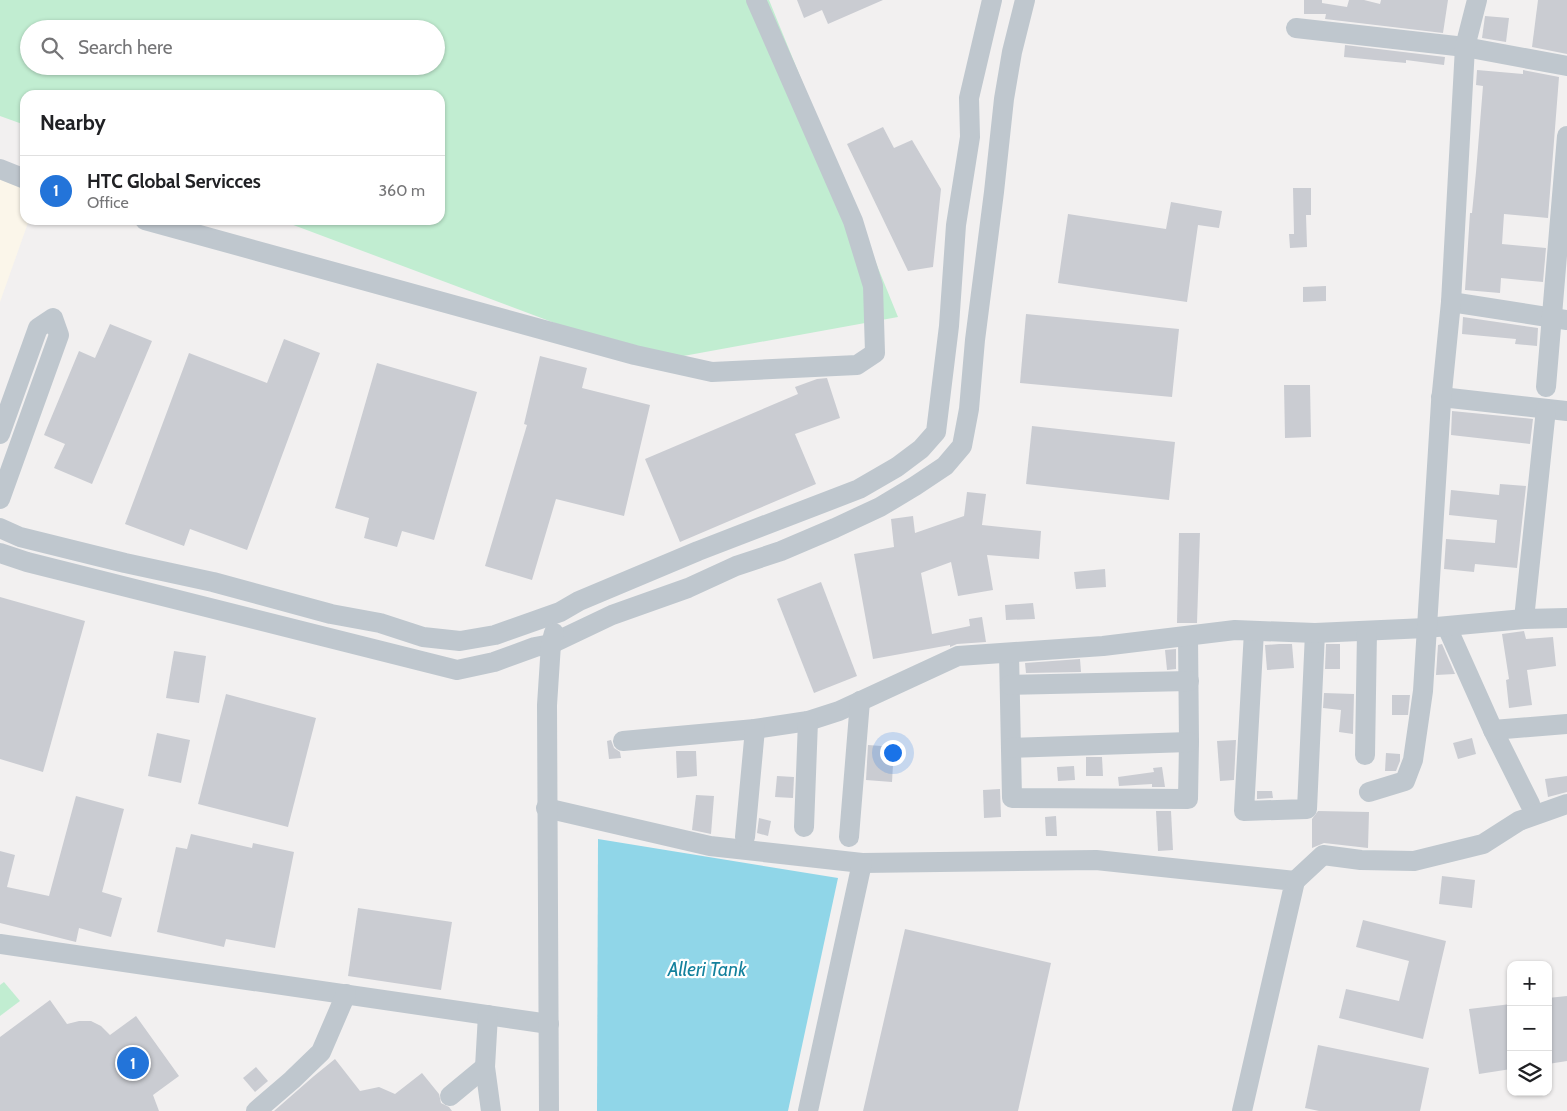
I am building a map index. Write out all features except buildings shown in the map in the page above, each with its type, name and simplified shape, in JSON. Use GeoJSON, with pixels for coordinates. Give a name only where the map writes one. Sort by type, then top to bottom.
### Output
{"type":"FeatureCollection","features":[{"type":"Feature","properties":{"kind":"street"},"geometry":{"type":"LineString","coordinates":[[162,225],[635,355],[712,372],[857,365],[875,353],[873,286],[853,221],[756,0]]}},
{"type":"Feature","properties":{"kind":"street"},"geometry":{"type":"LineString","coordinates":[[0,528],[20,536],[125,563],[213,582],[331,614],[380,623],[423,637],[460,641],[495,635],[560,612],[579,601],[698,551],[859,489],[897,467],[921,449],[936,432],[949,326],[956,225],[970,137],[969,98],[992,0]]}},
{"type":"Feature","properties":{"kind":"street"},"geometry":{"type":"LineString","coordinates":[[0,553],[27,562],[457,670],[494,662],[536,647],[551,644],[612,615],[688,588],[736,566],[781,551],[880,507],[945,466],[962,446],[968,409],[1004,99],[1012,52],[1025,0]]}},
{"type":"Feature","properties":{"kind":"street"},"geometry":{"type":"LineString","coordinates":[[1369,792],[1405,781],[1413,760],[1423,691],[1441,397],[1451,302],[1465,47],[1477,0]]}},
{"type":"Feature","properties":{"kind":"street"},"geometry":{"type":"LineString","coordinates":[[1296,28],[1465,47],[1567,66]]}},
{"type":"Feature","properties":{"kind":"street"},"geometry":{"type":"LineString","coordinates":[[1546,387],[1560,318],[1567,136]]}},
{"type":"Feature","properties":{"kind":"street"},"geometry":{"type":"LineString","coordinates":[[0,169],[20,177]]}},
{"type":"Feature","properties":{"kind":"street"},"geometry":{"type":"LineString","coordinates":[[1451,302],[1560,318]]}},
{"type":"Feature","properties":{"kind":"street"},"geometry":{"type":"LineString","coordinates":[[0,434],[38,328],[53,318],[59,335],[0,499]]}},
{"type":"Feature","properties":{"kind":"street"},"geometry":{"type":"LineString","coordinates":[[1441,397],[1567,411]]}},
{"type":"Feature","properties":{"kind":"street"},"geometry":{"type":"LineString","coordinates":[[1524,619],[1546,410]]}},
{"type":"Feature","properties":{"kind":"street"},"geometry":{"type":"LineString","coordinates":[[549,1111],[546,808],[547,705],[551,644],[560,612]]}},
{"type":"Feature","properties":{"kind":"street"},"geometry":{"type":"LineString","coordinates":[[624,741],[755,730],[808,721],[839,711],[958,656],[1103,646],[1235,630],[1315,633],[1447,627],[1524,619],[1567,618]]}},
{"type":"Feature","properties":{"kind":"street"},"geometry":{"type":"LineString","coordinates":[[1447,627],[1493,730],[1530,804]]}},
{"type":"Feature","properties":{"kind":"street"},"geometry":{"type":"LineString","coordinates":[[1254,631],[1244,811],[1307,809],[1315,633]]}},
{"type":"Feature","properties":{"kind":"street"},"geometry":{"type":"LineString","coordinates":[[1365,755],[1367,631]]}},
{"type":"Feature","properties":{"kind":"street"},"geometry":{"type":"LineString","coordinates":[[1009,652],[1012,798],[1188,799],[1188,636]]}},
{"type":"Feature","properties":{"kind":"street"},"geometry":{"type":"LineString","coordinates":[[1010,685],[1189,680]]}},
{"type":"Feature","properties":{"kind":"street"},"geometry":{"type":"LineString","coordinates":[[849,837],[860,701]]}},
{"type":"Feature","properties":{"kind":"street"},"geometry":{"type":"LineString","coordinates":[[804,827],[808,721]]}},
{"type":"Feature","properties":{"kind":"street"},"geometry":{"type":"LineString","coordinates":[[1493,730],[1567,724]]}},
{"type":"Feature","properties":{"kind":"street"},"geometry":{"type":"LineString","coordinates":[[745,837],[755,730]]}},
{"type":"Feature","properties":{"kind":"street"},"geometry":{"type":"LineString","coordinates":[[1011,748],[1189,742]]}},
{"type":"Feature","properties":{"kind":"street"},"geometry":{"type":"LineString","coordinates":[[1242,1111],[1295,881],[1323,855],[1361,860],[1414,861],[1483,844],[1519,821],[1567,804]]}},
{"type":"Feature","properties":{"kind":"street"},"geometry":{"type":"LineString","coordinates":[[546,808],[710,846],[862,863],[1096,860],[1295,881]]}},
{"type":"Feature","properties":{"kind":"street"},"geometry":{"type":"LineString","coordinates":[[808,1111],[862,863]]}},
{"type":"Feature","properties":{"kind":"street"},"geometry":{"type":"LineString","coordinates":[[0,944],[549,1024]]}},
{"type":"Feature","properties":{"kind":"street"},"geometry":{"type":"LineString","coordinates":[[256,1111],[292,1080],[320,1052],[346,994]]}},
{"type":"Feature","properties":{"kind":"street"},"geometry":{"type":"LineString","coordinates":[[488,1015],[485,1067],[491,1111]]}},
{"type":"Feature","properties":{"kind":"street"},"geometry":{"type":"LineString","coordinates":[[450,1096],[485,1067]]}},
{"type":"Feature","properties":{"kind":"shaded area"},"geometry":{"type":"Polygon","coordinates":[[[0,176],[20,183],[20,225],[27,225],[0,302],[0,176]]]}},
{"type":"Feature","properties":{"kind":"green space"},"geometry":{"type":"Polygon","coordinates":[[[0,0],[769,0],[898,317],[656,361],[293,225],[445,225],[445,90],[20,90],[20,123],[0,116],[0,0]]]}},
{"type":"Feature","properties":{"kind":"green space"},"geometry":{"type":"Polygon","coordinates":[[[4,982],[20,1001],[0,1016],[0,985],[4,982]]]}},
{"type":"Feature","properties":{"kind":"water","name":"Alleri Tank"},"geometry":{"type":"Polygon","coordinates":[[[598,839],[838,878],[788,1111],[597,1111],[598,839]]]}},
{"type":"Feature","properties":{"kind":"place","name":"HTC Global Servicces"},"geometry":{"type":"Point","coordinates":[133,1063]}}]}
